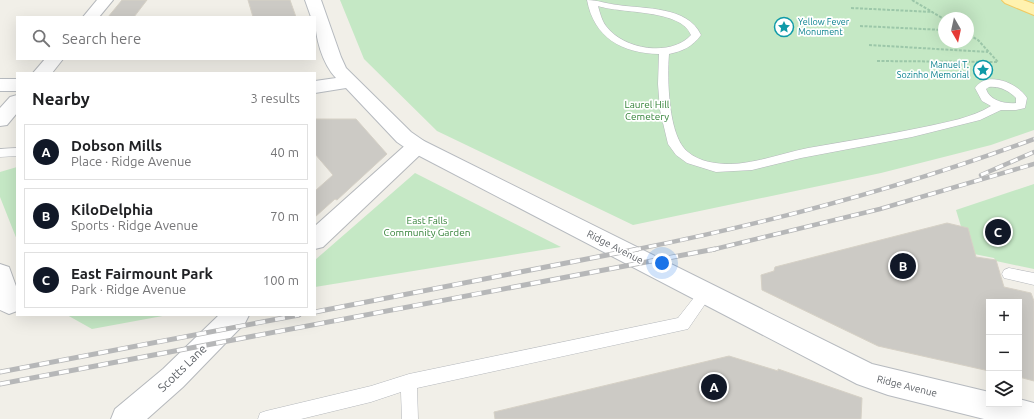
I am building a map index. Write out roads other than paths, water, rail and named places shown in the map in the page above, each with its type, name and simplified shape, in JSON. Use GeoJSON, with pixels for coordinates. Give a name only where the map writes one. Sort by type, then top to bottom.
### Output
{"type":"FeatureCollection","features":[{"type":"Feature","properties":{"kind":"main road"},"geometry":{"type":"LineString","coordinates":[[92,16],[105,0]]}},
{"type":"Feature","properties":{"kind":"main road","name":"Ridge Avenue"},"geometry":{"type":"LineString","coordinates":[[313,0],[335,65],[404,137],[417,146],[705,294],[867,375],[1034,417]]}},
{"type":"Feature","properties":{"kind":"main road"},"geometry":{"type":"LineString","coordinates":[[1010,0],[1034,10]]}},
{"type":"Feature","properties":{"kind":"main road"},"geometry":{"type":"LineString","coordinates":[[43,72],[53,60]]}},
{"type":"Feature","properties":{"kind":"main road"},"geometry":{"type":"LineString","coordinates":[[316,87],[350,82]]}},
{"type":"Feature","properties":{"kind":"main road"},"geometry":{"type":"LineString","coordinates":[[0,85],[16,85]]}},
{"type":"Feature","properties":{"kind":"main road"},"geometry":{"type":"LineString","coordinates":[[0,120],[16,102]]}},
{"type":"Feature","properties":{"kind":"main road"},"geometry":{"type":"LineString","coordinates":[[316,239],[417,146]]}},
{"type":"Feature","properties":{"kind":"main road"},"geometry":{"type":"LineString","coordinates":[[0,274],[9,303]]}},
{"type":"Feature","properties":{"kind":"main road","name":"Scotts Lane"},"geometry":{"type":"LineString","coordinates":[[125,419],[172,378],[235,316]]}},
{"type":"Feature","properties":{"kind":"lane"},"geometry":{"type":"LineString","coordinates":[[592,0],[615,8],[667,15],[681,19],[694,28],[696,35],[691,43],[679,48],[664,51],[639,49],[617,41],[602,28],[592,0]]}},
{"type":"Feature","properties":{"kind":"lane"},"geometry":{"type":"LineString","coordinates":[[664,51],[662,63],[664,86],[673,143],[685,157],[707,166],[727,168],[747,167],[800,154],[918,133],[984,115],[1000,105]]}},
{"type":"Feature","properties":{"kind":"lane"},"geometry":{"type":"LineString","coordinates":[[0,153],[16,152]]}},
{"type":"Feature","properties":{"kind":"lane"},"geometry":{"type":"LineString","coordinates":[[1009,274],[1034,278]]}},
{"type":"Feature","properties":{"kind":"lane"},"geometry":{"type":"LineString","coordinates":[[266,419],[371,394],[408,382],[683,324],[705,294]]}},
{"type":"Feature","properties":{"kind":"lane"},"geometry":{"type":"LineString","coordinates":[[408,382],[410,419]]}},
{"type":"Feature","properties":{"kind":"railway"},"geometry":{"type":"LineString","coordinates":[[634,250],[735,228],[836,202],[936,173],[1034,139]]}},
{"type":"Feature","properties":{"kind":"railway"},"geometry":{"type":"LineString","coordinates":[[981,175],[1034,152]]}},
{"type":"Feature","properties":{"kind":"railway"},"geometry":{"type":"LineString","coordinates":[[711,250],[880,209],[1034,164]]}},
{"type":"Feature","properties":{"kind":"railway"},"geometry":{"type":"LineString","coordinates":[[0,384],[715,249]]}},
{"type":"Feature","properties":{"kind":"railway"},"geometry":{"type":"LineString","coordinates":[[316,312],[634,250]]}},
{"type":"Feature","properties":{"kind":"railway"},"geometry":{"type":"LineString","coordinates":[[0,372],[294,316]]}},
{"type":"Feature","properties":{"kind":"place","name":"Yellow Fever Monument"},"geometry":{"type":"Point","coordinates":[784,27]}},
{"type":"Feature","properties":{"kind":"place","name":"Manuel T. Sozinho Memorial"},"geometry":{"type":"Point","coordinates":[983,70]}},
{"type":"Feature","properties":{"kind":"place","name":"East Fairmount Park"},"geometry":{"type":"Point","coordinates":[998,232]}},
{"type":"Feature","properties":{"kind":"place","name":"KiloDelphia"},"geometry":{"type":"Point","coordinates":[903,266]}},
{"type":"Feature","properties":{"kind":"place","name":"Dobson Mills"},"geometry":{"type":"Point","coordinates":[714,387]}},
{"type":"Feature","properties":{"kind":"park label","name":"Laurel Hill Cemetery"},"geometry":{"type":"Point","coordinates":[647,110]}},
{"type":"Feature","properties":{"kind":"park label","name":"East Falls Community Garden"},"geometry":{"type":"Point","coordinates":[427,226]}}]}
